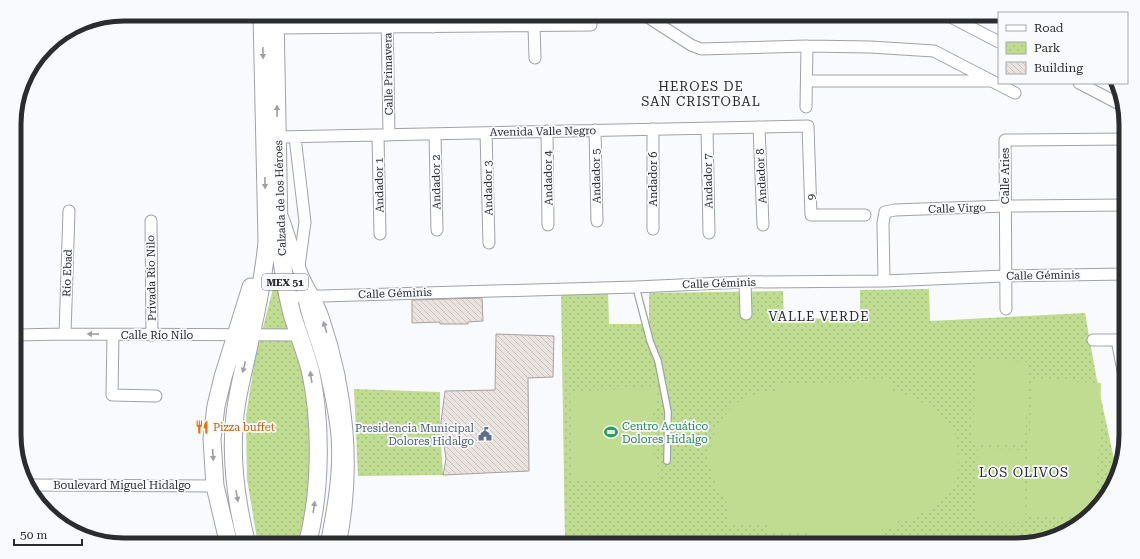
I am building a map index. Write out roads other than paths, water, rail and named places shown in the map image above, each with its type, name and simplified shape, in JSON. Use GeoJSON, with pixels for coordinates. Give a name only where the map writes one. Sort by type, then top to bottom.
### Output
{"type":"FeatureCollection","features":[{"type":"Feature","properties":{"kind":"main road","name":"Calzada de los Héroes"},"geometry":{"type":"LineString","coordinates":[[243,335],[267,242],[262,21]]}},
{"type":"Feature","properties":{"kind":"main road","name":"Calzada de los Héroes"},"geometry":{"type":"LineString","coordinates":[[276,21],[281,257],[284,280],[302,296],[293,315],[310,370],[318,437],[315,500],[309,538]]}},
{"type":"Feature","properties":{"kind":"main road"},"geometry":{"type":"LineString","coordinates":[[227,538],[215,486],[212,439],[216,406],[221,384],[243,335]]}},
{"type":"Feature","properties":{"kind":"main road"},"geometry":{"type":"LineString","coordinates":[[243,335],[240,383],[235,415],[233,446],[234,480],[246,538]]}},
{"type":"Feature","properties":{"kind":"street"},"geometry":{"type":"LineString","coordinates":[[276,21],[387,27],[591,25]]}},
{"type":"Feature","properties":{"kind":"street","name":"Calle Primavera"},"geometry":{"type":"LineString","coordinates":[[384,135],[387,21]]}},
{"type":"Feature","properties":{"kind":"street"},"geometry":{"type":"LineString","coordinates":[[433,21],[433,27]]}},
{"type":"Feature","properties":{"kind":"street"},"geometry":{"type":"LineString","coordinates":[[535,58],[534,26],[538,21]]}},
{"type":"Feature","properties":{"kind":"street"},"geometry":{"type":"LineString","coordinates":[[654,21],[691,46],[701,49],[808,46],[870,47],[934,51],[1015,93]]}},
{"type":"Feature","properties":{"kind":"street"},"geometry":{"type":"LineString","coordinates":[[965,21],[998,41]]}},
{"type":"Feature","properties":{"kind":"street"},"geometry":{"type":"LineString","coordinates":[[806,107],[808,46]]}},
{"type":"Feature","properties":{"kind":"street"},"geometry":{"type":"LineString","coordinates":[[807,81],[992,81]]}},
{"type":"Feature","properties":{"kind":"street"},"geometry":{"type":"LineString","coordinates":[[1081,84],[1116,102]]}},
{"type":"Feature","properties":{"kind":"street","name":"Avenida Valle Negro"},"geometry":{"type":"LineString","coordinates":[[278,137],[808,126]]}},
{"type":"Feature","properties":{"kind":"street","name":"9"},"geometry":{"type":"LineString","coordinates":[[808,126],[811,216],[865,215]]}},
{"type":"Feature","properties":{"kind":"street","name":"Andador 8"},"geometry":{"type":"LineString","coordinates":[[759,127],[763,225]]}},
{"type":"Feature","properties":{"kind":"street","name":"Andador 7"},"geometry":{"type":"LineString","coordinates":[[707,128],[709,233]]}},
{"type":"Feature","properties":{"kind":"street","name":"Andador 6"},"geometry":{"type":"LineString","coordinates":[[653,129],[653,229]]}},
{"type":"Feature","properties":{"kind":"street","name":"Andador 5"},"geometry":{"type":"LineString","coordinates":[[595,130],[596,221]]}},
{"type":"Feature","properties":{"kind":"street","name":"Andador 4"},"geometry":{"type":"LineString","coordinates":[[547,131],[548,225]]}},
{"type":"Feature","properties":{"kind":"street","name":"Andador 3"},"geometry":{"type":"LineString","coordinates":[[486,133],[489,243]]}},
{"type":"Feature","properties":{"kind":"street","name":"Andador 2"},"geometry":{"type":"LineString","coordinates":[[435,134],[437,230]]}},
{"type":"Feature","properties":{"kind":"street","name":"Andador 1"},"geometry":{"type":"LineString","coordinates":[[380,234],[384,135]]}},
{"type":"Feature","properties":{"kind":"street"},"geometry":{"type":"LineString","coordinates":[[294,137],[305,222],[300,271],[302,296],[322,315],[331,367],[342,397],[347,440],[347,480],[336,531],[332,538]]}},
{"type":"Feature","properties":{"kind":"street","name":"Calle Aries"},"geometry":{"type":"LineString","coordinates":[[1006,309],[1005,140],[1119,139]]}},
{"type":"Feature","properties":{"kind":"street","name":"Calle Virgo"},"geometry":{"type":"LineString","coordinates":[[884,281],[883,223],[885,212],[895,210],[1005,206],[1119,205]]}},
{"type":"Feature","properties":{"kind":"street"},"geometry":{"type":"LineString","coordinates":[[279,208],[300,271]]}},
{"type":"Feature","properties":{"kind":"street","name":"Río Ebad"},"geometry":{"type":"LineString","coordinates":[[65,334],[69,211]]}},
{"type":"Feature","properties":{"kind":"street","name":"Privada Río Nilo"},"geometry":{"type":"LineString","coordinates":[[151,221],[152,335]]}},
{"type":"Feature","properties":{"kind":"street","name":"Calle Géminis"},"geometry":{"type":"LineString","coordinates":[[302,296],[636,287],[745,282],[884,281],[1005,276],[1119,274]]}},
{"type":"Feature","properties":{"kind":"street"},"geometry":{"type":"LineString","coordinates":[[745,282],[746,314]]}},
{"type":"Feature","properties":{"kind":"street","name":"Calle Río Nilo"},"geometry":{"type":"LineString","coordinates":[[21,335],[300,335]]}},
{"type":"Feature","properties":{"kind":"street"},"geometry":{"type":"LineString","coordinates":[[113,335],[112,395],[156,396]]}},
{"type":"Feature","properties":{"kind":"street"},"geometry":{"type":"LineString","coordinates":[[1093,340],[1119,338]]}},
{"type":"Feature","properties":{"kind":"street","name":"Boulevard Miguel Hidalgo"},"geometry":{"type":"LineString","coordinates":[[35,485],[215,486]]}},
{"type":"Feature","properties":{"kind":"street"},"geometry":{"type":"LineString","coordinates":[[336,531],[338,538]]}},
{"type":"Feature","properties":{"kind":"lane"},"geometry":{"type":"LineString","coordinates":[[636,287],[650,341],[658,361],[668,412],[667,461]]}},
{"type":"Feature","properties":{"kind":"place","name":"Pizza buffet"},"geometry":{"type":"Point","coordinates":[202,427]}},
{"type":"Feature","properties":{"kind":"place","name":"Centro Acuático Dolores Hidalgo"},"geometry":{"type":"Point","coordinates":[611,432]}},
{"type":"Feature","properties":{"kind":"place","name":"Presidencia Municipal Dolores Hidalgo"},"geometry":{"type":"Point","coordinates":[485,434]}},
{"type":"Feature","properties":{"kind":"district","name":"HEROES DE SAN CRISTOBAL"},"geometry":{"type":"Point","coordinates":[701,94]}},
{"type":"Feature","properties":{"kind":"district","name":"VALLE VERDE"},"geometry":{"type":"Point","coordinates":[819,316]}},
{"type":"Feature","properties":{"kind":"district","name":"LOS OLIVOS"},"geometry":{"type":"Point","coordinates":[1024,472]}}]}
